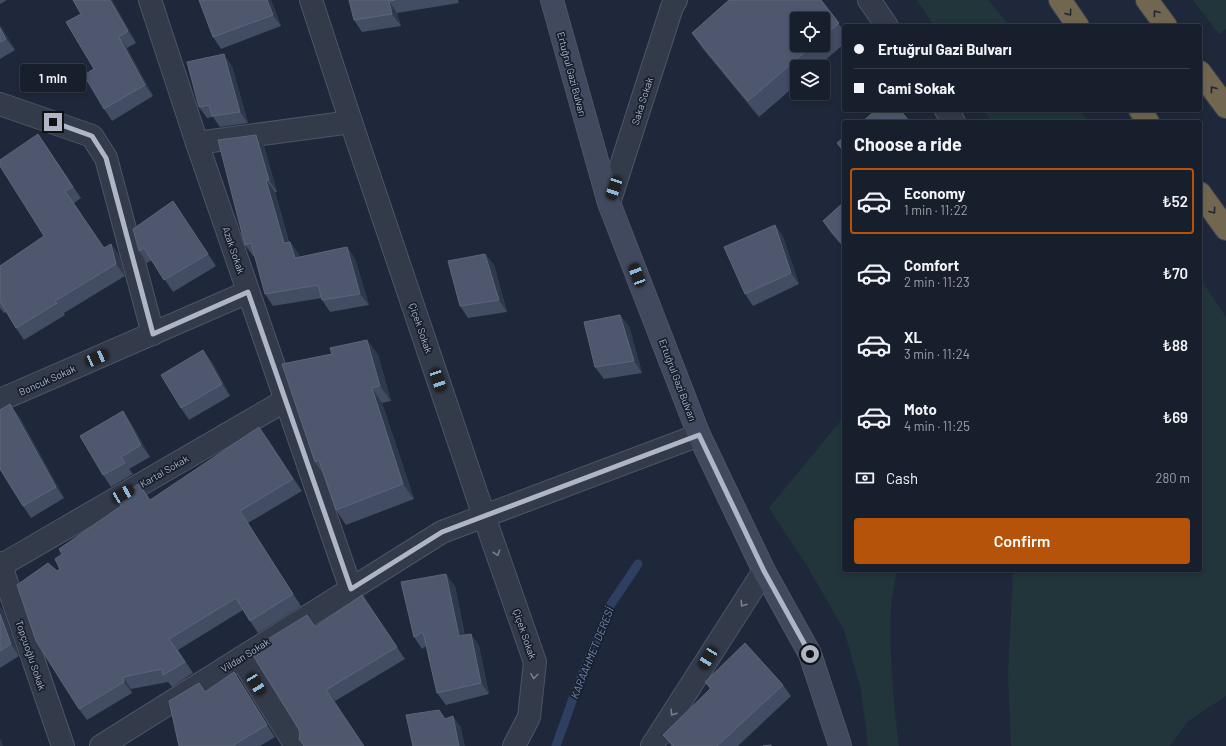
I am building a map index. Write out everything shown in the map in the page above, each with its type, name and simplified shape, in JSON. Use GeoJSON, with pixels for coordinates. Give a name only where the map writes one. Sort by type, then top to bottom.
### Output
{"type":"FeatureCollection","features":[{"type":"Feature","properties":{"kind":"highway"},"geometry":{"type":"LineString","coordinates":[[1060,0],[1077,24]]}},
{"type":"Feature","properties":{"kind":"highway"},"geometry":{"type":"LineString","coordinates":[[1146,0],[1164,24]]}},
{"type":"Feature","properties":{"kind":"highway"},"geometry":{"type":"LineString","coordinates":[[1202,75],[1226,107]]}},
{"type":"Feature","properties":{"kind":"highway"},"geometry":{"type":"LineString","coordinates":[[1202,196],[1226,229]]}},
{"type":"Feature","properties":{"kind":"main road","name":"Ertuğrul Gazi Bulvarı"},"geometry":{"type":"LineString","coordinates":[[552,0],[609,203],[699,435],[764,571],[810,654],[840,746]]}},
{"type":"Feature","properties":{"kind":"street","name":"Azak Sokak"},"geometry":{"type":"LineString","coordinates":[[150,0],[197,143],[351,589]]}},
{"type":"Feature","properties":{"kind":"street","name":"Çiçek Sokak"},"geometry":{"type":"LineString","coordinates":[[311,0],[484,516],[535,662],[529,717],[514,746]]}},
{"type":"Feature","properties":{"kind":"street","name":"Saka Sokak"},"geometry":{"type":"LineString","coordinates":[[609,203],[672,7],[676,0]]}},
{"type":"Feature","properties":{"kind":"street"},"geometry":{"type":"LineString","coordinates":[[869,0],[886,24]]}},
{"type":"Feature","properties":{"kind":"street"},"geometry":{"type":"LineString","coordinates":[[0,104],[92,136],[106,158],[153,334]]}},
{"type":"Feature","properties":{"kind":"street"},"geometry":{"type":"LineString","coordinates":[[197,143],[351,122]]}},
{"type":"Feature","properties":{"kind":"street","name":"Boncuk Sokak"},"geometry":{"type":"LineString","coordinates":[[0,400],[248,292]]}},
{"type":"Feature","properties":{"kind":"street","name":"Kartal Sokak"},"geometry":{"type":"LineString","coordinates":[[0,565],[286,400]]}},
{"type":"Feature","properties":{"kind":"street","name":"Vildan Sokak"},"geometry":{"type":"LineString","coordinates":[[101,746],[442,532],[699,435]]}},
{"type":"Feature","properties":{"kind":"street","name":"Topçuoğlu Sokak"},"geometry":{"type":"LineString","coordinates":[[0,565],[63,746]]}},
{"type":"Feature","properties":{"kind":"street"},"geometry":{"type":"LineString","coordinates":[[652,746],[764,571]]}},
{"type":"Feature","properties":{"kind":"street"},"geometry":{"type":"LineString","coordinates":[[241,658],[296,746]]}},
{"type":"Feature","properties":{"kind":"shaded area"},"geometry":{"type":"Polygon","coordinates":[[[917,0],[988,0],[1008,24],[933,24],[917,0]]]}},
{"type":"Feature","properties":{"kind":"shaded area"},"geometry":{"type":"Polygon","coordinates":[[[1193,0],[1226,0],[1226,29],[1219,34],[1193,0]]]}},
{"type":"Feature","properties":{"kind":"shaded area"},"geometry":{"type":"Polygon","coordinates":[[[985,112],[1081,112],[1087,120],[990,120],[985,112]]]}},
{"type":"Feature","properties":{"kind":"shaded area"},"geometry":{"type":"Polygon","coordinates":[[[1202,281],[1226,317],[1226,696],[1187,722],[1170,746],[1011,746],[1008,674],[1013,572],[1202,572],[1202,281]]]}},
{"type":"Feature","properties":{"kind":"shaded area"},"geometry":{"type":"Polygon","coordinates":[[[842,419],[842,572],[897,572],[891,607],[891,659],[893,694],[899,746],[868,746],[861,690],[844,630],[807,566],[769,508],[842,419]]]}},
{"type":"Feature","properties":{"kind":"building"},"geometry":{"type":"Polygon","coordinates":[[[73,0],[110,0],[128,31],[119,37],[145,85],[104,109],[84,75],[94,69],[66,22],[81,14],[73,0]]]}},
{"type":"Feature","properties":{"kind":"building"},"geometry":{"type":"Polygon","coordinates":[[[199,0],[267,0],[273,15],[213,37],[199,0]]]}},
{"type":"Feature","properties":{"kind":"building"},"geometry":{"type":"Polygon","coordinates":[[[349,0],[395,0],[389,1],[392,14],[354,20],[349,0]]]}},
{"type":"Feature","properties":{"kind":"building"},"geometry":{"type":"Polygon","coordinates":[[[729,0],[821,0],[839,23],[830,31],[830,12],[790,12],[790,52],[805,52],[796,60],[790,60],[790,65],[748,101],[692,33],[729,0]]]}},
{"type":"Feature","properties":{"kind":"building"},"geometry":{"type":"Polygon","coordinates":[[[0,28],[6,39],[0,42],[0,28]]]}},
{"type":"Feature","properties":{"kind":"building"},"geometry":{"type":"Polygon","coordinates":[[[224,54],[240,112],[212,116],[209,105],[199,107],[187,62],[224,54]]]}},
{"type":"Feature","properties":{"kind":"building"},"geometry":{"type":"Polygon","coordinates":[[[874,112],[902,112],[908,120],[864,120],[874,112]]]}},
{"type":"Feature","properties":{"kind":"building"},"geometry":{"type":"Polygon","coordinates":[[[38,134],[73,187],[65,191],[104,248],[111,244],[116,264],[55,301],[57,303],[16,328],[0,301],[0,266],[44,236],[0,166],[0,160],[38,134]]]}},
{"type":"Feature","properties":{"kind":"building"},"geometry":{"type":"Polygon","coordinates":[[[256,135],[269,180],[266,180],[284,243],[290,242],[295,258],[347,247],[360,294],[322,300],[318,285],[265,294],[251,243],[245,245],[218,140],[256,135]]]}},
{"type":"Feature","properties":{"kind":"building"},"geometry":{"type":"Polygon","coordinates":[[[842,139],[842,149],[837,143],[842,139]]]}},
{"type":"Feature","properties":{"kind":"building"},"geometry":{"type":"Polygon","coordinates":[[[173,201],[208,254],[164,280],[144,248],[139,251],[133,229],[173,201]]]}},
{"type":"Feature","properties":{"kind":"building"},"geometry":{"type":"Polygon","coordinates":[[[842,204],[842,244],[823,221],[842,204]]]}},
{"type":"Feature","properties":{"kind":"building"},"geometry":{"type":"Polygon","coordinates":[[[775,225],[791,273],[745,294],[724,247],[775,225]]]}},
{"type":"Feature","properties":{"kind":"building"},"geometry":{"type":"Polygon","coordinates":[[[485,254],[499,300],[460,306],[448,261],[485,254]]]}},
{"type":"Feature","properties":{"kind":"building"},"geometry":{"type":"Polygon","coordinates":[[[620,315],[634,361],[595,367],[584,322],[620,315]]]}},
{"type":"Feature","properties":{"kind":"building"},"geometry":{"type":"Polygon","coordinates":[[[367,340],[380,386],[372,388],[403,484],[336,510],[319,460],[315,462],[282,364],[332,354],[330,348],[367,340]]]}},
{"type":"Feature","properties":{"kind":"building"},"geometry":{"type":"Polygon","coordinates":[[[203,350],[222,384],[181,408],[161,375],[203,350]]]}},
{"type":"Feature","properties":{"kind":"building"},"geometry":{"type":"Polygon","coordinates":[[[10,404],[56,487],[23,506],[0,469],[0,410],[10,404]]]}},
{"type":"Feature","properties":{"kind":"building"},"geometry":{"type":"Polygon","coordinates":[[[123,411],[141,445],[121,457],[125,463],[103,475],[80,436],[123,411]]]}},
{"type":"Feature","properties":{"kind":"building"},"geometry":{"type":"Polygon","coordinates":[[[259,427],[293,479],[240,511],[293,594],[250,621],[236,598],[169,639],[185,662],[163,675],[162,669],[123,677],[124,682],[79,709],[36,641],[17,585],[48,563],[57,571],[60,569],[55,559],[62,554],[59,549],[121,506],[116,497],[139,484],[150,500],[259,427]]]}},
{"type":"Feature","properties":{"kind":"building"},"geometry":{"type":"Polygon","coordinates":[[[446,574],[459,636],[471,634],[481,683],[437,693],[423,632],[414,637],[401,582],[446,574]]]}},
{"type":"Feature","properties":{"kind":"building"},"geometry":{"type":"Polygon","coordinates":[[[362,595],[397,647],[326,690],[364,746],[304,746],[299,739],[300,733],[298,728],[251,652],[264,643],[263,642],[307,615],[315,627],[362,595]]]}},
{"type":"Feature","properties":{"kind":"building"},"geometry":{"type":"Polygon","coordinates":[[[0,614],[11,644],[0,651],[0,614]]]}},
{"type":"Feature","properties":{"kind":"building"},"geometry":{"type":"Polygon","coordinates":[[[745,643],[783,685],[717,746],[674,746],[663,735],[711,688],[705,682],[745,643]]]}},
{"type":"Feature","properties":{"kind":"building"},"geometry":{"type":"Polygon","coordinates":[[[234,672],[267,725],[232,746],[179,746],[169,701],[199,683],[205,692],[234,672]]]}},
{"type":"Feature","properties":{"kind":"building"},"geometry":{"type":"Polygon","coordinates":[[[439,710],[445,719],[453,716],[459,746],[413,746],[406,715],[439,710]]]}},
{"type":"Feature","properties":{"kind":"waterway","name":"KARAAHMET DERESİ"},"geometry":{"type":"LineString","coordinates":[[556,746],[576,690],[611,604],[638,564]]}},
{"type":"Feature","properties":{"kind":"route"},"geometry":{"type":"LineString","coordinates":[[53,122],[92,136],[106,158],[153,334],[248,292],[351,589],[442,532],[699,435],[764,571],[810,654]]}}]}
